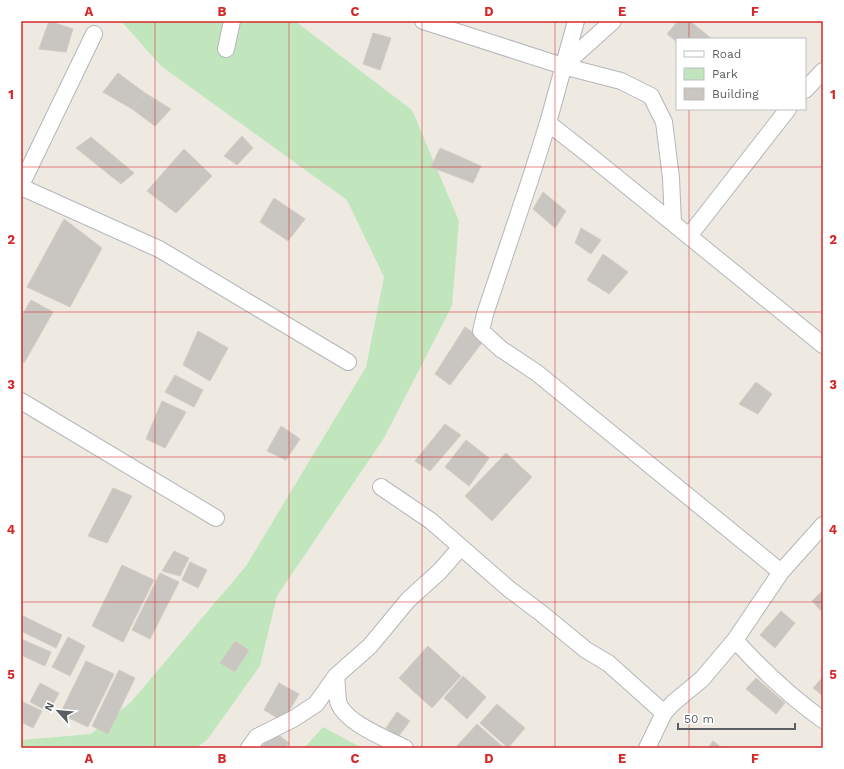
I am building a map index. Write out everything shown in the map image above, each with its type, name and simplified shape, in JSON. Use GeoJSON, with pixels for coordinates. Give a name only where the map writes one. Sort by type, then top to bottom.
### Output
{"type":"FeatureCollection","features":[{"type":"Feature","properties":{"kind":"street"},"geometry":{"type":"LineString","coordinates":[[226,48],[232,21]]}},
{"type":"Feature","properties":{"kind":"street"},"geometry":{"type":"LineString","coordinates":[[423,21],[563,66],[621,81],[651,96],[664,122],[673,223]]}},
{"type":"Feature","properties":{"kind":"street"},"geometry":{"type":"LineString","coordinates":[[576,21],[548,123],[485,314],[481,331],[501,348],[537,373],[781,572]]}},
{"type":"Feature","properties":{"kind":"street"},"geometry":{"type":"LineString","coordinates":[[563,66],[612,21]]}},
{"type":"Feature","properties":{"kind":"street"},"geometry":{"type":"LineString","coordinates":[[94,34],[21,186],[159,249],[348,362]]}},
{"type":"Feature","properties":{"kind":"street"},"geometry":{"type":"LineString","coordinates":[[806,89],[823,71]]}},
{"type":"Feature","properties":{"kind":"street"},"geometry":{"type":"LineString","coordinates":[[689,236],[787,110]]}},
{"type":"Feature","properties":{"kind":"street"},"geometry":{"type":"LineString","coordinates":[[548,123],[823,345]]}},
{"type":"Feature","properties":{"kind":"street"},"geometry":{"type":"LineString","coordinates":[[21,401],[216,518]]}},
{"type":"Feature","properties":{"kind":"street"},"geometry":{"type":"LineString","coordinates":[[381,487],[431,521],[509,589],[586,650],[608,663],[664,713]]}},
{"type":"Feature","properties":{"kind":"street"},"geometry":{"type":"LineString","coordinates":[[647,748],[664,713],[673,703],[702,679],[735,640],[781,572],[823,525]]}},
{"type":"Feature","properties":{"kind":"street"},"geometry":{"type":"LineString","coordinates":[[249,748],[257,737],[294,719],[316,704],[336,676],[370,646],[408,600],[440,570],[461,547]]}},
{"type":"Feature","properties":{"kind":"street"},"geometry":{"type":"LineString","coordinates":[[735,640],[760,668],[823,720]]}},
{"type":"Feature","properties":{"kind":"street"},"geometry":{"type":"LineString","coordinates":[[336,676],[338,702],[347,715],[362,725],[405,748]]}},
{"type":"Feature","properties":{"kind":"green space"},"geometry":{"type":"Polygon","coordinates":[[[121,21],[295,21],[412,110],[459,221],[452,306],[384,438],[277,596],[260,666],[207,740],[196,748],[21,748],[21,740],[91,734],[131,702],[246,566],[366,367],[384,277],[347,200],[161,66],[121,21]]]}},
{"type":"Feature","properties":{"kind":"green space"},"geometry":{"type":"Polygon","coordinates":[[[323,727],[362,748],[304,748],[323,727]]]}},
{"type":"Feature","properties":{"kind":"building"},"geometry":{"type":"Polygon","coordinates":[[[49,21],[73,29],[66,52],[39,49],[49,21]]]}},
{"type":"Feature","properties":{"kind":"building"},"geometry":{"type":"Polygon","coordinates":[[[678,21],[690,21],[711,38],[676,38],[676,41],[667,34],[678,21]]]}},
{"type":"Feature","properties":{"kind":"building"},"geometry":{"type":"Polygon","coordinates":[[[373,33],[391,38],[380,70],[363,64],[373,33]]]}},
{"type":"Feature","properties":{"kind":"building"},"geometry":{"type":"Polygon","coordinates":[[[118,73],[145,93],[132,109],[103,92],[118,73]]]}},
{"type":"Feature","properties":{"kind":"building"},"geometry":{"type":"Polygon","coordinates":[[[145,93],[171,109],[155,126],[132,109],[145,93]]]}},
{"type":"Feature","properties":{"kind":"building"},"geometry":{"type":"Polygon","coordinates":[[[242,136],[253,148],[237,165],[224,156],[242,136]]]}},
{"type":"Feature","properties":{"kind":"building"},"geometry":{"type":"Polygon","coordinates":[[[91,137],[134,173],[121,184],[76,148],[91,137]]]}},
{"type":"Feature","properties":{"kind":"building"},"geometry":{"type":"Polygon","coordinates":[[[440,148],[481,166],[473,183],[431,167],[440,148]]]}},
{"type":"Feature","properties":{"kind":"building"},"geometry":{"type":"Polygon","coordinates":[[[184,149],[212,176],[176,213],[147,191],[184,149]]]}},
{"type":"Feature","properties":{"kind":"building"},"geometry":{"type":"Polygon","coordinates":[[[543,192],[566,211],[555,228],[533,209],[543,192]]]}},
{"type":"Feature","properties":{"kind":"building"},"geometry":{"type":"Polygon","coordinates":[[[274,198],[305,219],[288,241],[260,222],[274,198]]]}},
{"type":"Feature","properties":{"kind":"building"},"geometry":{"type":"Polygon","coordinates":[[[64,219],[102,248],[70,307],[27,287],[64,219]]]}},
{"type":"Feature","properties":{"kind":"building"},"geometry":{"type":"Polygon","coordinates":[[[581,228],[601,240],[591,254],[575,243],[581,228]]]}},
{"type":"Feature","properties":{"kind":"building"},"geometry":{"type":"Polygon","coordinates":[[[603,254],[628,272],[609,294],[587,280],[603,254]]]}},
{"type":"Feature","properties":{"kind":"building"},"geometry":{"type":"Polygon","coordinates":[[[31,300],[53,312],[24,363],[21,361],[21,317],[31,300]]]}},
{"type":"Feature","properties":{"kind":"building"},"geometry":{"type":"Polygon","coordinates":[[[465,327],[484,340],[450,385],[435,374],[465,327]]]}},
{"type":"Feature","properties":{"kind":"building"},"geometry":{"type":"Polygon","coordinates":[[[198,331],[228,348],[210,381],[183,365],[198,331]]]}},
{"type":"Feature","properties":{"kind":"building"},"geometry":{"type":"Polygon","coordinates":[[[175,375],[203,390],[194,407],[165,392],[175,375]]]}},
{"type":"Feature","properties":{"kind":"building"},"geometry":{"type":"Polygon","coordinates":[[[756,382],[772,394],[758,414],[739,404],[756,382]]]}},
{"type":"Feature","properties":{"kind":"building"},"geometry":{"type":"Polygon","coordinates":[[[162,401],[186,412],[165,448],[146,439],[162,401]]]}},
{"type":"Feature","properties":{"kind":"building"},"geometry":{"type":"Polygon","coordinates":[[[445,424],[461,435],[430,471],[415,461],[445,424]]]}},
{"type":"Feature","properties":{"kind":"building"},"geometry":{"type":"Polygon","coordinates":[[[281,426],[300,439],[286,460],[267,451],[281,426]]]}},
{"type":"Feature","properties":{"kind":"building"},"geometry":{"type":"Polygon","coordinates":[[[466,440],[489,458],[469,486],[445,467],[466,440]]]}},
{"type":"Feature","properties":{"kind":"building"},"geometry":{"type":"Polygon","coordinates":[[[506,453],[532,477],[492,521],[465,496],[506,453]]]}},
{"type":"Feature","properties":{"kind":"building"},"geometry":{"type":"Polygon","coordinates":[[[113,488],[132,496],[107,543],[88,536],[113,488]]]}},
{"type":"Feature","properties":{"kind":"building"},"geometry":{"type":"Polygon","coordinates":[[[174,551],[189,558],[180,576],[162,571],[174,551]]]}},
{"type":"Feature","properties":{"kind":"building"},"geometry":{"type":"Polygon","coordinates":[[[190,562],[207,570],[198,588],[182,580],[190,562]]]}},
{"type":"Feature","properties":{"kind":"building"},"geometry":{"type":"Polygon","coordinates":[[[122,565],[154,580],[123,642],[92,626],[122,565]]]}},
{"type":"Feature","properties":{"kind":"building"},"geometry":{"type":"Polygon","coordinates":[[[160,573],[179,582],[150,639],[132,630],[160,573]]]}},
{"type":"Feature","properties":{"kind":"building"},"geometry":{"type":"Polygon","coordinates":[[[823,590],[823,613],[812,601],[823,590]]]}},
{"type":"Feature","properties":{"kind":"building"},"geometry":{"type":"Polygon","coordinates":[[[781,611],[795,623],[775,648],[760,635],[781,611]]]}},
{"type":"Feature","properties":{"kind":"building"},"geometry":{"type":"Polygon","coordinates":[[[21,615],[62,635],[56,648],[21,631],[21,615]]]}},
{"type":"Feature","properties":{"kind":"building"},"geometry":{"type":"Polygon","coordinates":[[[68,637],[85,646],[70,676],[52,667],[68,637]]]}},
{"type":"Feature","properties":{"kind":"building"},"geometry":{"type":"Polygon","coordinates":[[[21,639],[51,652],[45,666],[21,655],[21,639]]]}},
{"type":"Feature","properties":{"kind":"building"},"geometry":{"type":"Polygon","coordinates":[[[235,641],[249,650],[235,672],[220,663],[235,641]]]}},
{"type":"Feature","properties":{"kind":"building"},"geometry":{"type":"Polygon","coordinates":[[[428,646],[461,676],[432,708],[399,678],[428,646]]]}},
{"type":"Feature","properties":{"kind":"building"},"geometry":{"type":"Polygon","coordinates":[[[86,661],[114,674],[88,727],[60,714],[86,661]]]}},
{"type":"Feature","properties":{"kind":"building"},"geometry":{"type":"Polygon","coordinates":[[[119,670],[135,678],[108,734],[92,726],[119,670]]]}},
{"type":"Feature","properties":{"kind":"building"},"geometry":{"type":"Polygon","coordinates":[[[463,676],[486,697],[467,719],[444,698],[463,676]]]}},
{"type":"Feature","properties":{"kind":"building"},"geometry":{"type":"Polygon","coordinates":[[[823,677],[823,696],[813,688],[823,677]]]}},
{"type":"Feature","properties":{"kind":"building"},"geometry":{"type":"Polygon","coordinates":[[[756,678],[785,703],[776,714],[746,689],[756,678]]]}},
{"type":"Feature","properties":{"kind":"building"},"geometry":{"type":"Polygon","coordinates":[[[40,683],[59,693],[49,712],[30,702],[40,683]]]}},
{"type":"Feature","properties":{"kind":"building"},"geometry":{"type":"Polygon","coordinates":[[[279,683],[299,694],[283,721],[264,710],[279,683]]]}},
{"type":"Feature","properties":{"kind":"building"},"geometry":{"type":"Polygon","coordinates":[[[21,701],[42,711],[33,728],[21,722],[21,701]]]}},
{"type":"Feature","properties":{"kind":"building"},"geometry":{"type":"Polygon","coordinates":[[[497,704],[525,728],[508,748],[480,723],[497,704]]]}},
{"type":"Feature","properties":{"kind":"building"},"geometry":{"type":"Polygon","coordinates":[[[397,712],[410,721],[398,737],[386,728],[397,712]]]}},
{"type":"Feature","properties":{"kind":"building"},"geometry":{"type":"Polygon","coordinates":[[[477,724],[504,748],[455,748],[477,724]]]}},
{"type":"Feature","properties":{"kind":"building"},"geometry":{"type":"Polygon","coordinates":[[[273,731],[289,743],[285,748],[261,748],[273,731]]]}},
{"type":"Feature","properties":{"kind":"building"},"geometry":{"type":"Polygon","coordinates":[[[713,741],[722,748],[708,748],[713,741]]]}}]}
